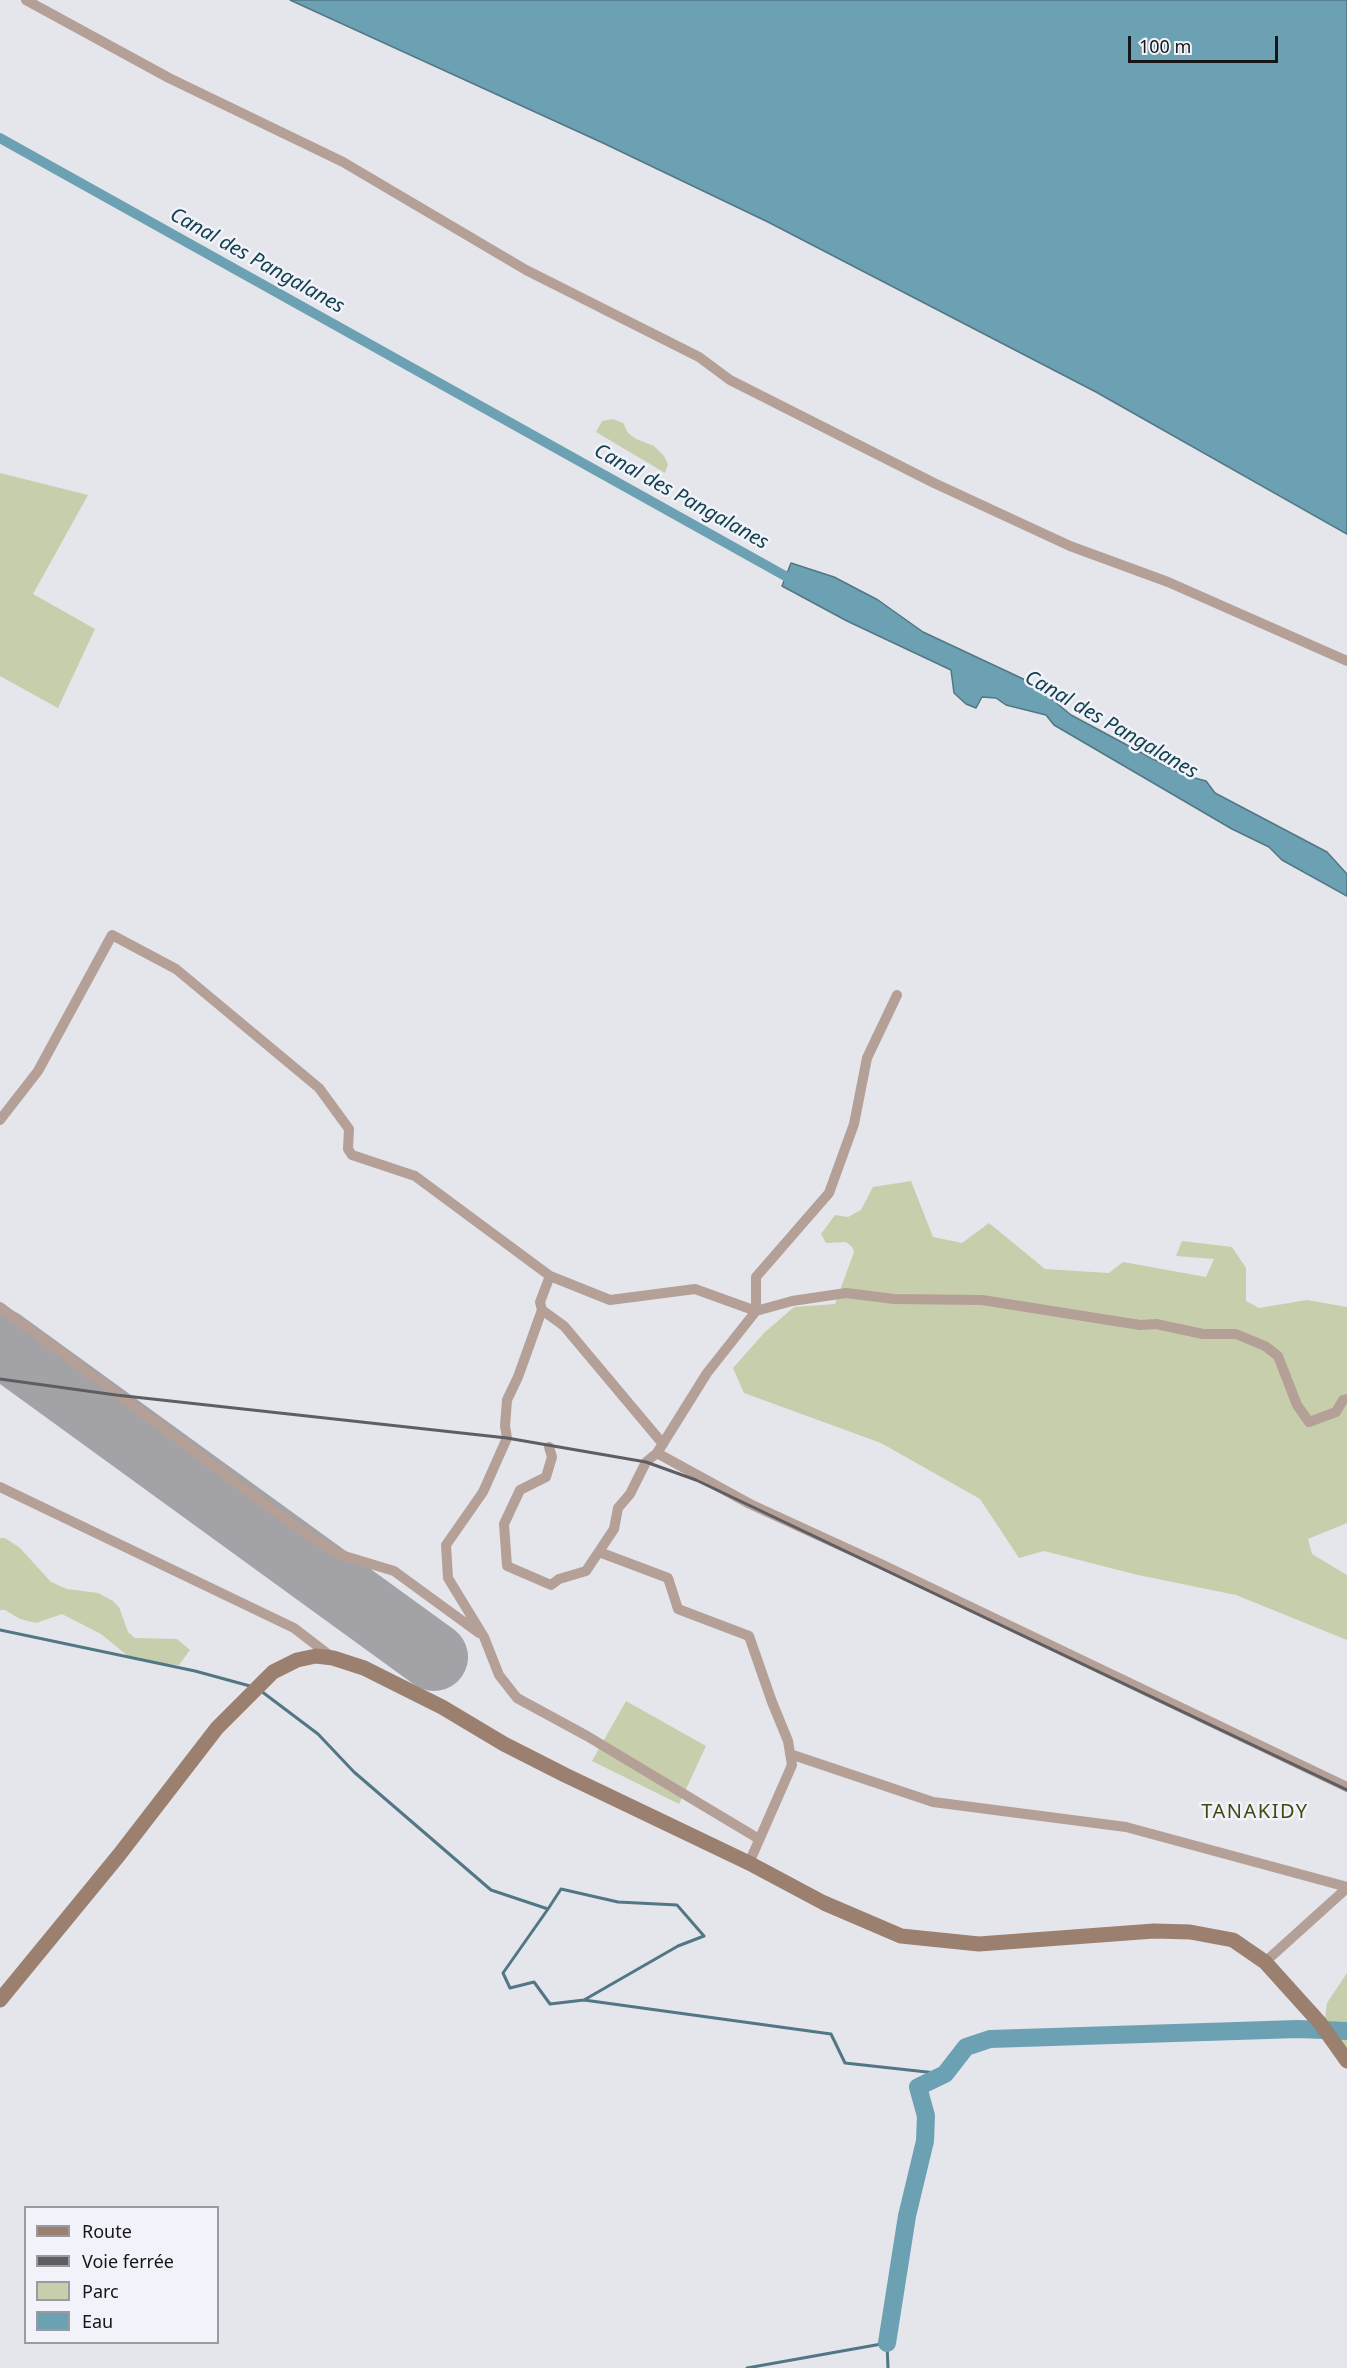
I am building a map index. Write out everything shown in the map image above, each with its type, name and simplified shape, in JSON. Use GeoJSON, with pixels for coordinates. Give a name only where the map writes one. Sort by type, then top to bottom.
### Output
{"type":"FeatureCollection","features":[{"type":"Feature","properties":{"kind":"main road"},"geometry":{"type":"LineString","coordinates":[[0,2000],[119,1856],[217,1728],[273,1672],[297,1660],[316,1656],[333,1658],[364,1668],[442,1707],[504,1744],[749,1863],[824,1903],[901,1936],[979,1944],[1154,1931],[1190,1932],[1233,1940],[1264,1962],[1320,2023],[1347,2061]]}},
{"type":"Feature","properties":{"kind":"street"},"geometry":{"type":"LineString","coordinates":[[26,0],[169,78],[343,162],[526,270],[699,357],[730,380],[934,483],[1070,546],[1168,582],[1347,661]]}},
{"type":"Feature","properties":{"kind":"street"},"geometry":{"type":"LineString","coordinates":[[0,1120],[38,1071],[112,935],[176,969],[319,1088],[349,1129],[348,1149],[352,1155],[415,1176],[550,1276],[610,1300],[695,1289],[756,1311],[792,1301],[846,1293],[894,1299],[982,1300],[1140,1325],[1156,1324],[1203,1334],[1236,1334],[1265,1346],[1278,1356],[1297,1405],[1309,1422],[1336,1412],[1343,1400],[1347,1398]]}},
{"type":"Feature","properties":{"kind":"street"},"geometry":{"type":"LineString","coordinates":[[549,1447],[552,1457],[546,1477],[520,1490],[504,1524],[507,1566],[551,1585],[559,1579],[586,1571],[614,1529],[618,1508],[630,1494],[646,1462],[660,1449],[707,1373],[756,1311],[756,1277],[829,1193],[854,1124],[867,1058],[897,995]]}},
{"type":"Feature","properties":{"kind":"street"},"geometry":{"type":"LineString","coordinates":[[550,1276],[540,1302],[542,1310],[518,1377],[507,1400],[505,1426],[507,1438],[483,1492],[446,1545],[448,1578],[484,1637],[499,1675],[517,1698],[587,1736],[759,1839]]}},
{"type":"Feature","properties":{"kind":"street"},"geometry":{"type":"LineString","coordinates":[[0,1307],[291,1523],[338,1554],[394,1571],[484,1637]]}},
{"type":"Feature","properties":{"kind":"street"},"geometry":{"type":"LineString","coordinates":[[542,1310],[564,1326],[660,1449],[750,1504],[883,1565],[1347,1787]]}},
{"type":"Feature","properties":{"kind":"street"},"geometry":{"type":"LineString","coordinates":[[0,1487],[294,1628],[333,1658]]}},
{"type":"Feature","properties":{"kind":"street"},"geometry":{"type":"LineString","coordinates":[[599,1552],[668,1578],[678,1609],[749,1636],[788,1740],[792,1765],[749,1863]]}},
{"type":"Feature","properties":{"kind":"street"},"geometry":{"type":"LineString","coordinates":[[790,1754],[933,1802],[1126,1827],[1347,1887]]}},
{"type":"Feature","properties":{"kind":"street"},"geometry":{"type":"LineString","coordinates":[[1264,1962],[1347,1887]]}},
{"type":"Feature","properties":{"kind":"green space"},"geometry":{"type":"Polygon","coordinates":[[[613,419],[623,423],[628,433],[636,439],[654,446],[664,456],[668,464],[665,473],[596,432],[602,421],[613,419]]]}},
{"type":"Feature","properties":{"kind":"green space"},"geometry":{"type":"Polygon","coordinates":[[[0,473],[88,495],[33,594],[95,629],[58,708],[0,676],[0,473]]]}},
{"type":"Feature","properties":{"kind":"green space"},"geometry":{"type":"Polygon","coordinates":[[[911,1181],[933,1237],[962,1243],[989,1223],[1045,1269],[1109,1273],[1123,1262],[1206,1277],[1214,1259],[1176,1256],[1182,1241],[1232,1247],[1246,1268],[1246,1301],[1259,1308],[1307,1300],[1347,1307],[1347,1523],[1308,1539],[1312,1554],[1347,1575],[1347,1640],[1236,1595],[1138,1575],[1044,1551],[1019,1558],[980,1499],[881,1443],[744,1393],[733,1368],[764,1333],[794,1307],[835,1304],[854,1252],[846,1242],[826,1243],[821,1234],[835,1215],[848,1217],[861,1210],[873,1187],[911,1181]]]}},
{"type":"Feature","properties":{"kind":"green space"},"geometry":{"type":"Polygon","coordinates":[[[0,1538],[5,1538],[20,1548],[51,1582],[67,1589],[98,1593],[113,1601],[119,1607],[128,1632],[135,1638],[177,1639],[190,1650],[179,1665],[152,1663],[128,1656],[101,1634],[62,1614],[36,1623],[0,1610],[0,1538]]]}},
{"type":"Feature","properties":{"kind":"green space"},"geometry":{"type":"Polygon","coordinates":[[[626,1701],[706,1746],[679,1804],[592,1761],[626,1701]]]}},
{"type":"Feature","properties":{"kind":"green space"},"geometry":{"type":"Polygon","coordinates":[[[1347,1973],[1347,2050],[1325,2019],[1327,2003],[1347,1973]]]}},
{"type":"Feature","properties":{"kind":"water"},"geometry":{"type":"Polygon","coordinates":[[[290,0],[1347,0],[1347,534],[1096,392],[768,222],[603,143],[290,0]]]}},
{"type":"Feature","properties":{"kind":"water"},"geometry":{"type":"Polygon","coordinates":[[[791,563],[834,577],[878,600],[923,632],[1034,684],[1071,715],[1183,775],[1206,781],[1215,793],[1327,852],[1347,874],[1347,896],[1282,860],[1269,847],[1232,829],[1054,725],[1046,715],[1006,705],[996,698],[982,697],[976,708],[966,704],[954,693],[951,670],[847,621],[782,586],[791,563]]]}},
{"type":"Feature","properties":{"kind":"waterway","name":"Canal des Pangalanes"},"geometry":{"type":"LineString","coordinates":[[0,138],[796,582]]}},
{"type":"Feature","properties":{"kind":"waterway"},"geometry":{"type":"LineString","coordinates":[[0,1630],[195,1671],[250,1686]]}},
{"type":"Feature","properties":{"kind":"waterway"},"geometry":{"type":"LineString","coordinates":[[261,1691],[318,1734],[354,1772],[491,1890],[548,1909],[503,1973],[510,1988],[534,1982],[550,2004],[584,2000],[831,2034],[845,2063],[945,2074]]}},
{"type":"Feature","properties":{"kind":"waterway"},"geometry":{"type":"LineString","coordinates":[[548,1909],[561,1889],[618,1902],[677,1905],[704,1936],[678,1946],[584,2000]]}},
{"type":"Feature","properties":{"kind":"waterway"},"geometry":{"type":"LineString","coordinates":[[887,2343],[907,2216],[925,2141],[926,2116],[918,2087],[945,2074],[966,2047],[990,2039],[1298,2029],[1347,2031]]}},
{"type":"Feature","properties":{"kind":"waterway"},"geometry":{"type":"LineString","coordinates":[[747,2368],[887,2343],[888,2368]]}},
{"type":"Feature","properties":{"kind":"runway"},"geometry":{"type":"LineString","coordinates":[[0,1342],[434,1657]]}},
{"type":"Feature","properties":{"kind":"railway"},"geometry":{"type":"LineString","coordinates":[[0,1379],[116,1395],[507,1438],[646,1462],[696,1480],[1347,1790]]}},
{"type":"Feature","properties":{"kind":"district","name":"TANAKIDY"},"geometry":{"type":"Point","coordinates":[1255,1812]}}]}
